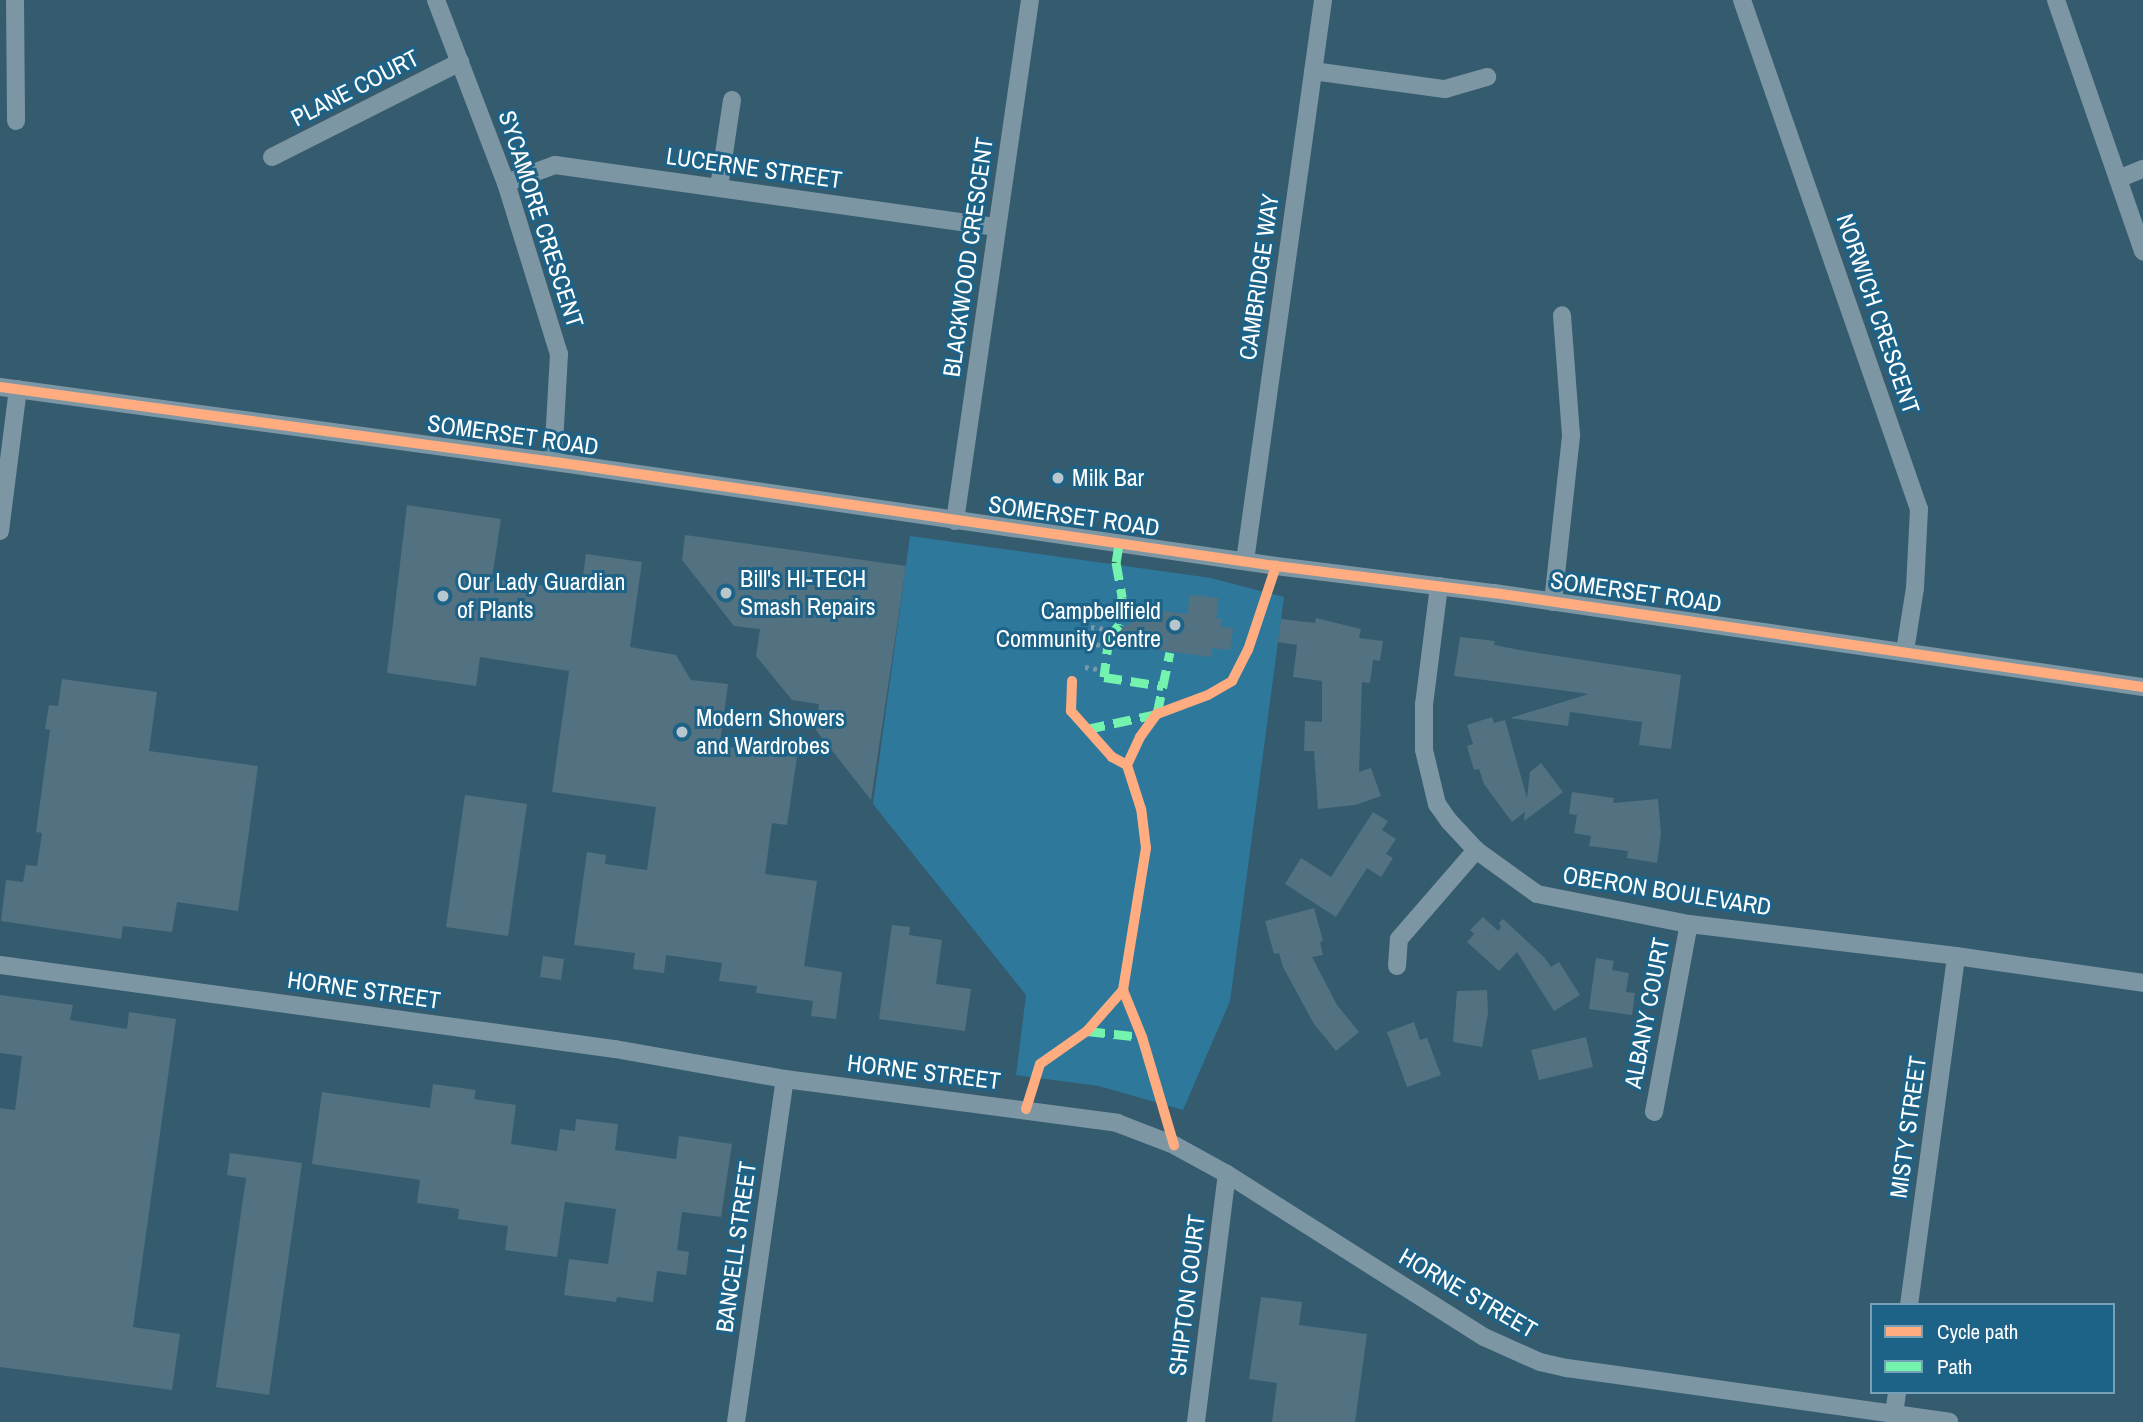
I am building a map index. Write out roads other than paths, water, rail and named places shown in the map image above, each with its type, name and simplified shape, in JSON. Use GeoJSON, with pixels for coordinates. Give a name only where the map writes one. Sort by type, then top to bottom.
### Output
{"type":"FeatureCollection","features":[{"type":"Feature","properties":{"kind":"street"},"geometry":{"type":"LineString","coordinates":[[15,0],[16,121]]}},
{"type":"Feature","properties":{"kind":"street","name":"SYCAMORE CRESCENT"},"geometry":{"type":"LineString","coordinates":[[436,0],[506,183],[559,354],[553,461]]}},
{"type":"Feature","properties":{"kind":"street","name":"BLACKWOOD CRESCENT"},"geometry":{"type":"LineString","coordinates":[[955,521],[1030,0]]}},
{"type":"Feature","properties":{"kind":"street","name":"CAMBRIDGE WAY"},"geometry":{"type":"LineString","coordinates":[[1245,561],[1323,0]]}},
{"type":"Feature","properties":{"kind":"street","name":"NORWICH CRESCENT"},"geometry":{"type":"LineString","coordinates":[[1742,0],[1919,509],[1914,588],[1905,652]]}},
{"type":"Feature","properties":{"kind":"street"},"geometry":{"type":"LineString","coordinates":[[2056,0],[2143,251]]}},
{"type":"Feature","properties":{"kind":"street","name":"PLANE COURT"},"geometry":{"type":"LineString","coordinates":[[272,157],[460,62]]}},
{"type":"Feature","properties":{"kind":"street"},"geometry":{"type":"LineString","coordinates":[[1313,71],[1446,89],[1487,77]]}},
{"type":"Feature","properties":{"kind":"street"},"geometry":{"type":"LineString","coordinates":[[719,187],[732,100]]}},
{"type":"Feature","properties":{"kind":"street","name":"LUCERNE STREET"},"geometry":{"type":"LineString","coordinates":[[506,183],[555,165],[997,227]]}},
{"type":"Feature","properties":{"kind":"street"},"geometry":{"type":"LineString","coordinates":[[2118,178],[2143,169]]}},
{"type":"Feature","properties":{"kind":"street"},"geometry":{"type":"LineString","coordinates":[[1553,601],[1572,435],[1562,316]]}},
{"type":"Feature","properties":{"kind":"street","name":"SOMERSET ROAD"},"geometry":{"type":"LineString","coordinates":[[0,387],[553,461],[955,521],[1553,601],[2143,687]]}},
{"type":"Feature","properties":{"kind":"street"},"geometry":{"type":"LineString","coordinates":[[0,531],[19,389]]}},
{"type":"Feature","properties":{"kind":"street","name":"OBERON BOULEVARD"},"geometry":{"type":"LineString","coordinates":[[1438,586],[1424,704],[1424,750],[1437,804],[1476,850],[1537,894],[1689,923],[1956,956],[2143,983]]}},
{"type":"Feature","properties":{"kind":"street"},"geometry":{"type":"LineString","coordinates":[[1397,966],[1399,939],[1476,850]]}},
{"type":"Feature","properties":{"kind":"street","name":"ALBANY COURT"},"geometry":{"type":"LineString","coordinates":[[1654,1112],[1689,923]]}},
{"type":"Feature","properties":{"kind":"street","name":"MISTY STREET"},"geometry":{"type":"LineString","coordinates":[[1909,1303],[1956,956]]}},
{"type":"Feature","properties":{"kind":"street","name":"HORNE STREET"},"geometry":{"type":"LineString","coordinates":[[0,965],[615,1049],[785,1079],[1117,1123],[1174,1144],[1227,1174],[1484,1337],[1541,1362],[1567,1368],[1949,1422]]}},
{"type":"Feature","properties":{"kind":"street","name":"BANCELL STREET"},"geometry":{"type":"LineString","coordinates":[[736,1422],[785,1079]]}},
{"type":"Feature","properties":{"kind":"street","name":"SHIPTON COURT"},"geometry":{"type":"LineString","coordinates":[[1196,1422],[1227,1174]]}},
{"type":"Feature","properties":{"kind":"street"},"geometry":{"type":"LineString","coordinates":[[1894,1414],[1897,1394]]}},
{"type":"Feature","properties":{"kind":"place","name":"Milk Bar"},"geometry":{"type":"Point","coordinates":[1058,478]}},
{"type":"Feature","properties":{"kind":"place","name":"Bill's HI-TECH Smash Repairs"},"geometry":{"type":"Point","coordinates":[726,593]}},
{"type":"Feature","properties":{"kind":"place","name":"Our Lady Guardian of Plants"},"geometry":{"type":"Point","coordinates":[443,596]}},
{"type":"Feature","properties":{"kind":"place","name":"Campbellfield Community Centre"},"geometry":{"type":"Point","coordinates":[1175,625]}},
{"type":"Feature","properties":{"kind":"place","name":"Modern Showers and Wardrobes"},"geometry":{"type":"Point","coordinates":[682,732]}}]}
